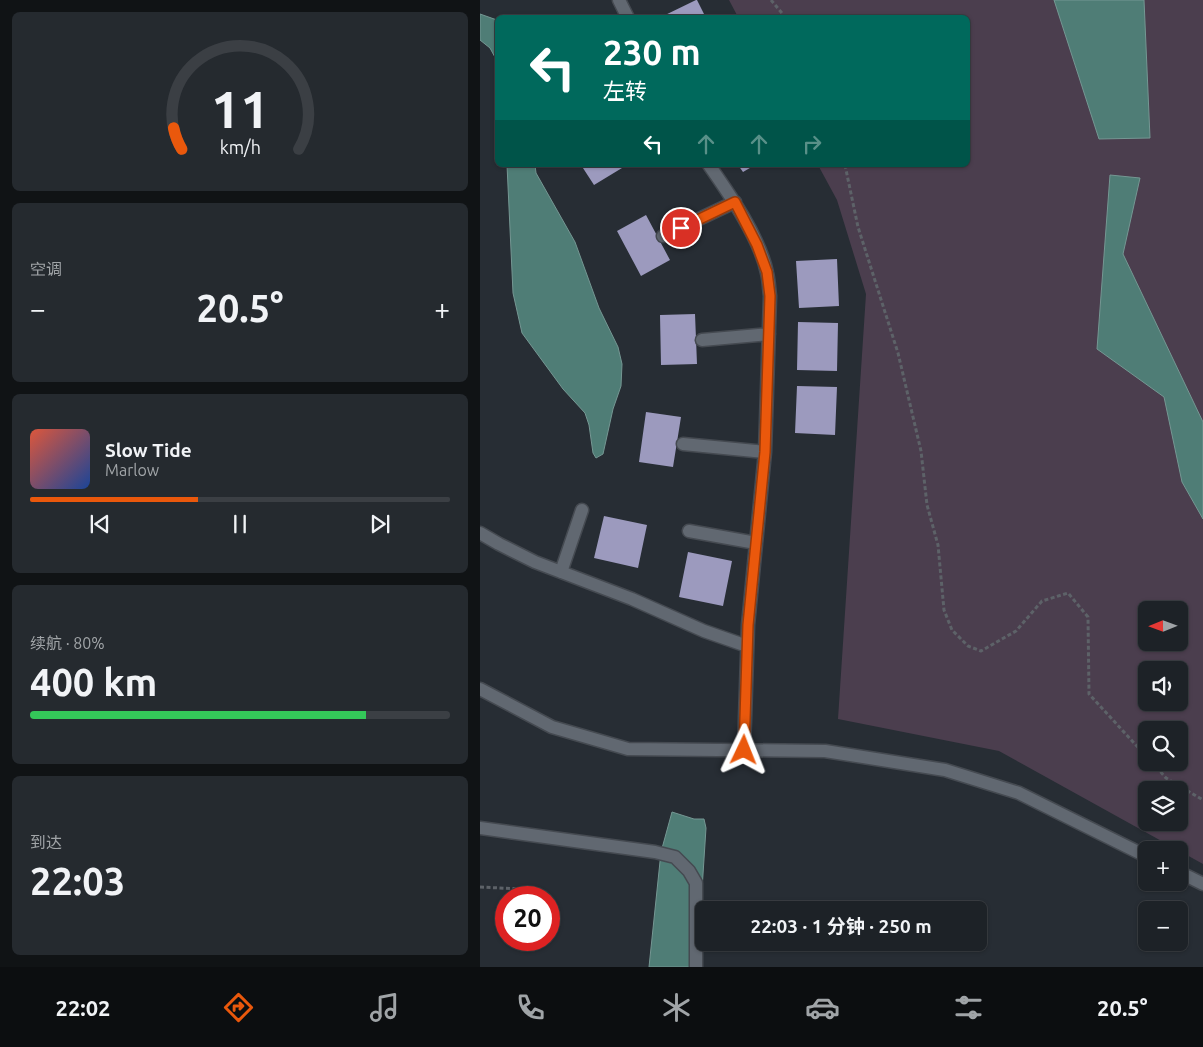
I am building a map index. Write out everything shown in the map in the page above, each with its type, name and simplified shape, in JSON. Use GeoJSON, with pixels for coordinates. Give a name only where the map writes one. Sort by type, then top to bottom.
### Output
{"type":"FeatureCollection","features":[{"type":"Feature","properties":{"kind":"street"},"geometry":{"type":"LineString","coordinates":[[619,0],[626,15]]}},
{"type":"Feature","properties":{"kind":"street"},"geometry":{"type":"LineString","coordinates":[[711,167],[735,202],[757,245],[767,272],[770,296],[765,452],[747,646],[744,750]]}},
{"type":"Feature","properties":{"kind":"street"},"geometry":{"type":"LineString","coordinates":[[663,236],[735,202]]}},
{"type":"Feature","properties":{"kind":"street"},"geometry":{"type":"LineString","coordinates":[[702,340],[769,334]]}},
{"type":"Feature","properties":{"kind":"street"},"geometry":{"type":"LineString","coordinates":[[683,444],[765,452]]}},
{"type":"Feature","properties":{"kind":"street"},"geometry":{"type":"LineString","coordinates":[[561,572],[582,510]]}},
{"type":"Feature","properties":{"kind":"street"},"geometry":{"type":"LineString","coordinates":[[689,531],[756,543]]}},
{"type":"Feature","properties":{"kind":"street"},"geometry":{"type":"LineString","coordinates":[[480,532],[499,544],[561,572],[632,599],[704,631],[747,646]]}},
{"type":"Feature","properties":{"kind":"street"},"geometry":{"type":"LineString","coordinates":[[480,689],[552,727],[628,749],[825,751],[945,770],[1019,793],[1138,852]]}},
{"type":"Feature","properties":{"kind":"street"},"geometry":{"type":"LineString","coordinates":[[480,828],[654,852],[675,857],[696,883],[696,967]]}},
{"type":"Feature","properties":{"kind":"street"},"geometry":{"type":"LineString","coordinates":[[1188,876],[1203,884]]}},
{"type":"Feature","properties":{"kind":"path"},"geometry":{"type":"LineString","coordinates":[[771,0],[784,15]]}},
{"type":"Feature","properties":{"kind":"path"},"geometry":{"type":"LineString","coordinates":[[845,167],[858,227],[898,353],[921,451],[927,505],[938,545],[944,610],[952,630],[968,646],[981,651],[1016,631],[1042,601],[1068,593],[1088,617],[1089,694],[1138,747]]}},
{"type":"Feature","properties":{"kind":"path"},"geometry":{"type":"LineString","coordinates":[[1160,771],[1166,778],[1203,800]]}},
{"type":"Feature","properties":{"kind":"path"},"geometry":{"type":"LineString","coordinates":[[480,887],[495,888]]}},
{"type":"Feature","properties":{"kind":"shaded area"},"geometry":{"type":"Polygon","coordinates":[[[729,0],[1203,0],[1203,864],[1188,856],[1188,841],[1161,841],[1143,831],[1188,831],[1188,781],[1138,781],[1138,828],[999,751],[838,719],[866,294],[837,200],[819,167],[970,167],[970,15],[737,15],[729,0]]]}},
{"type":"Feature","properties":{"kind":"shaded area"},"geometry":{"type":"Polygon","coordinates":[[[1054,0],[1144,0],[1150,138],[1099,139],[1054,0]]]}},
{"type":"Feature","properties":{"kind":"shaded area"},"geometry":{"type":"Polygon","coordinates":[[[480,14],[495,19],[495,57],[490,48],[480,40],[480,14]]]}},
{"type":"Feature","properties":{"kind":"shaded area"},"geometry":{"type":"Polygon","coordinates":[[[507,167],[535,167],[536,173],[575,242],[599,308],[618,347],[622,364],[621,386],[613,409],[603,454],[596,458],[593,453],[589,425],[585,413],[563,389],[522,333],[513,293],[507,167]]]}},
{"type":"Feature","properties":{"kind":"shaded area"},"geometry":{"type":"Polygon","coordinates":[[[1110,175],[1140,178],[1123,254],[1203,422],[1203,519],[1182,482],[1164,397],[1097,349],[1110,175]]]}},
{"type":"Feature","properties":{"kind":"shaded area"},"geometry":{"type":"Polygon","coordinates":[[[672,812],[694,819],[704,819],[706,828],[701,901],[695,901],[695,951],[698,951],[697,967],[649,967],[661,852],[672,812]]]}},
{"type":"Feature","properties":{"kind":"building"},"geometry":{"type":"Polygon","coordinates":[[[697,0],[704,15],[665,15],[697,0]]]}},
{"type":"Feature","properties":{"kind":"building"},"geometry":{"type":"Polygon","coordinates":[[[582,167],[622,168],[594,185],[582,167]]]}},
{"type":"Feature","properties":{"kind":"building"},"geometry":{"type":"Polygon","coordinates":[[[739,167],[752,167],[743,172],[739,167]]]}},
{"type":"Feature","properties":{"kind":"building"},"geometry":{"type":"Polygon","coordinates":[[[646,215],[670,260],[641,276],[617,231],[646,215]]]}},
{"type":"Feature","properties":{"kind":"building"},"geometry":{"type":"Polygon","coordinates":[[[837,259],[839,306],[799,308],[796,261],[837,259]]]}},
{"type":"Feature","properties":{"kind":"building"},"geometry":{"type":"Polygon","coordinates":[[[695,314],[697,364],[661,365],[660,315],[695,314]]]}},
{"type":"Feature","properties":{"kind":"building"},"geometry":{"type":"Polygon","coordinates":[[[798,322],[838,323],[837,371],[797,370],[798,322]]]}},
{"type":"Feature","properties":{"kind":"building"},"geometry":{"type":"Polygon","coordinates":[[[797,386],[837,387],[835,435],[795,433],[797,386]]]}},
{"type":"Feature","properties":{"kind":"building"},"geometry":{"type":"Polygon","coordinates":[[[646,412],[681,417],[673,467],[639,462],[646,412]]]}},
{"type":"Feature","properties":{"kind":"building"},"geometry":{"type":"Polygon","coordinates":[[[604,516],[647,525],[638,568],[594,558],[604,516]]]}},
{"type":"Feature","properties":{"kind":"building"},"geometry":{"type":"Polygon","coordinates":[[[688,552],[732,561],[723,606],[679,597],[688,552]]]}},
{"type":"Feature","properties":{"kind":"route"},"geometry":{"type":"LineString","coordinates":[[681,228],[735,202],[757,245],[767,272],[770,296],[765,452],[748,625],[744,750]]}}]}
